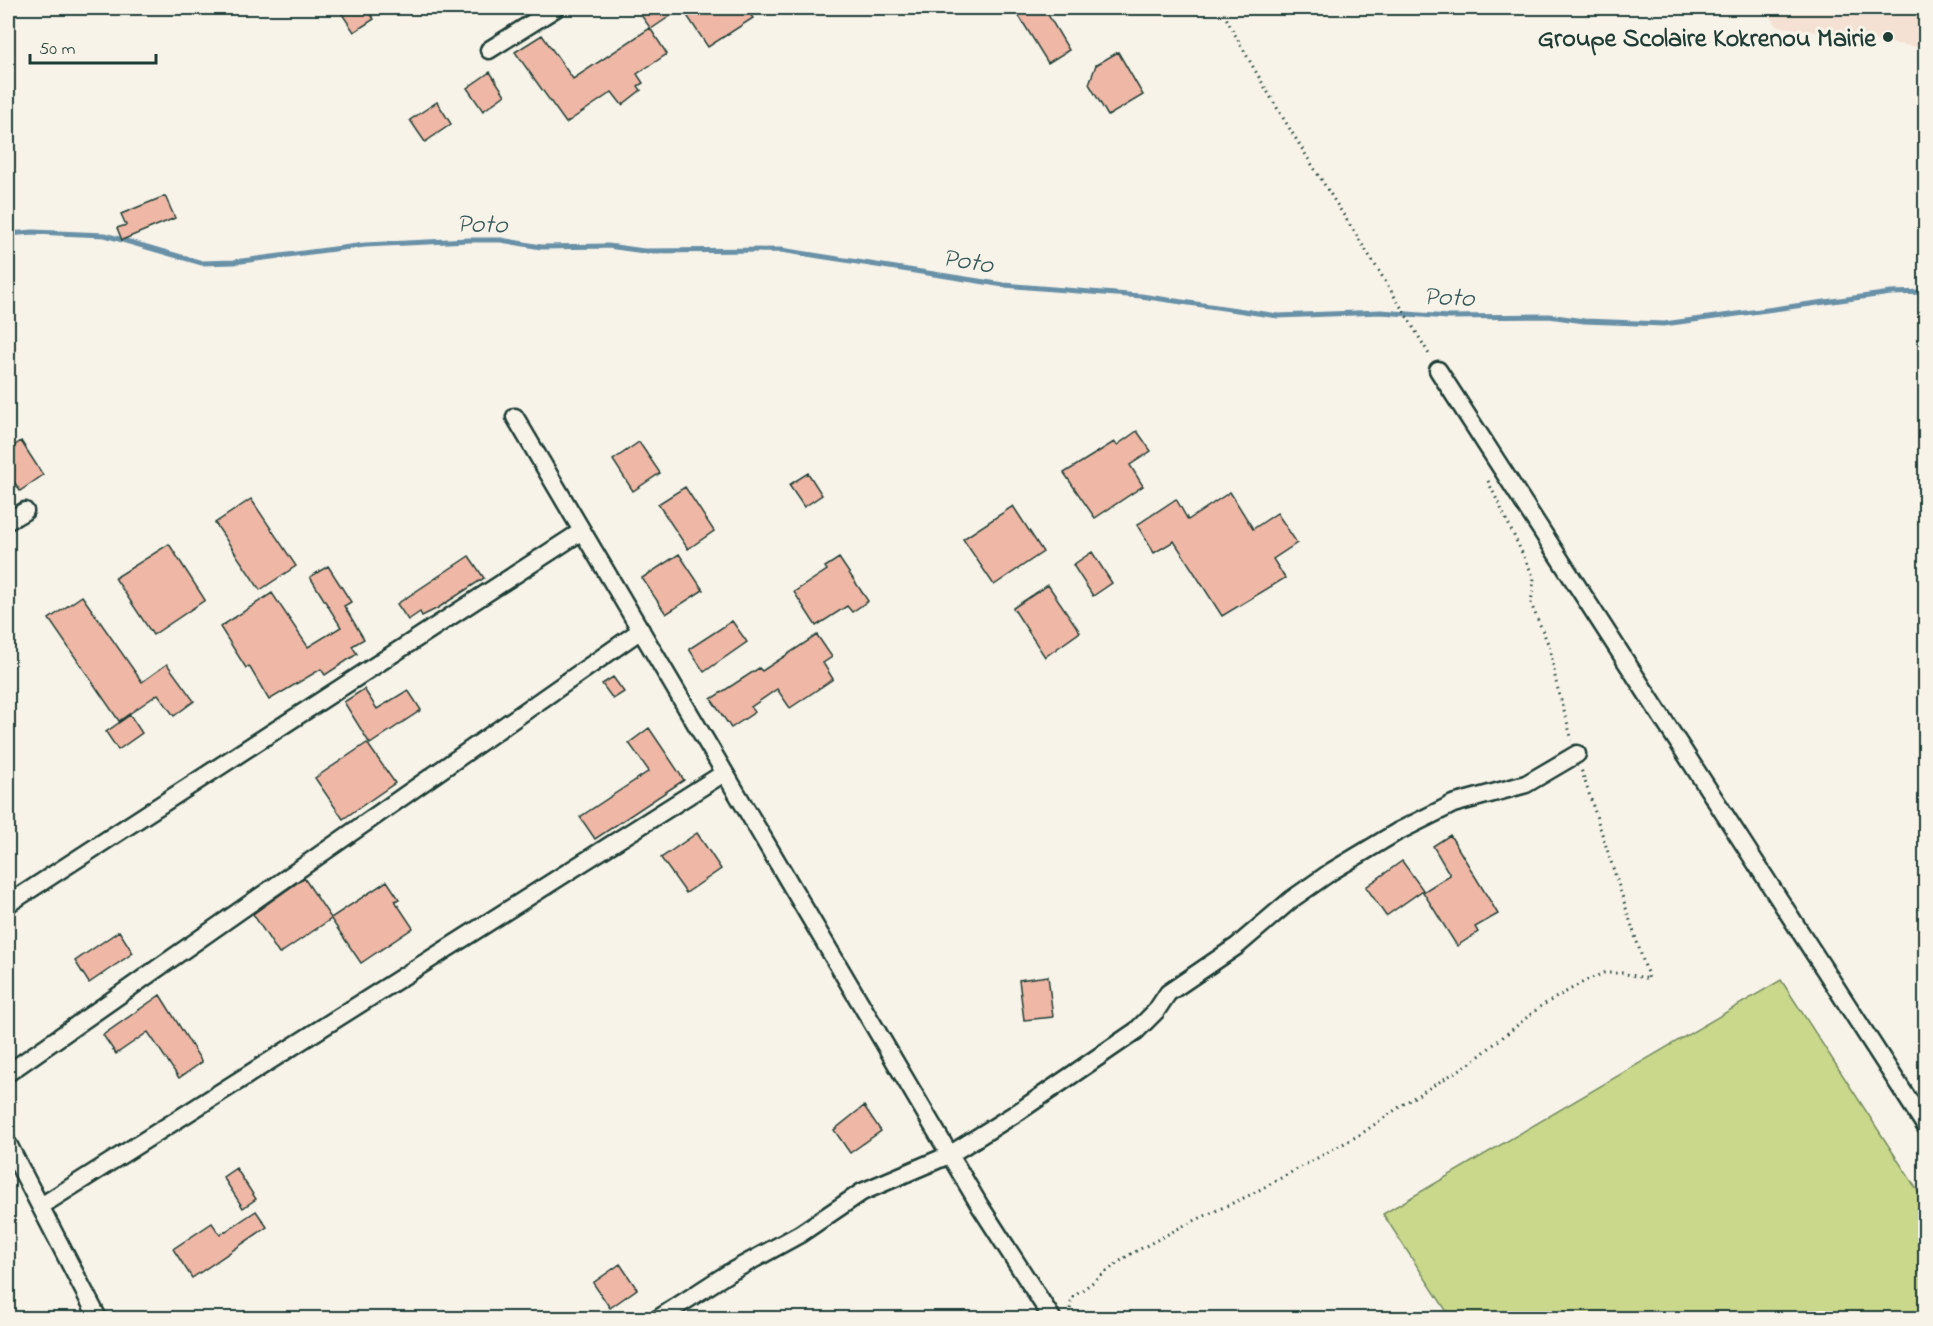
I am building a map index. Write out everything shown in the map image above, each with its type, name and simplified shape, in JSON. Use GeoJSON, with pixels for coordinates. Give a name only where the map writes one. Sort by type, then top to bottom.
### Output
{"type":"FeatureCollection","features":[{"type":"Feature","properties":{"kind":"street"},"geometry":{"type":"LineString","coordinates":[[489,50],[556,8]]}},
{"type":"Feature","properties":{"kind":"street"},"geometry":{"type":"LineString","coordinates":[[1438,370],[1926,1127]]}},
{"type":"Feature","properties":{"kind":"street"},"geometry":{"type":"LineString","coordinates":[[515,417],[949,1155],[1052,1318]]}},
{"type":"Feature","properties":{"kind":"street"},"geometry":{"type":"LineString","coordinates":[[8,521],[25,511]]}},
{"type":"Feature","properties":{"kind":"street"},"geometry":{"type":"LineString","coordinates":[[8,904],[582,531]]}},
{"type":"Feature","properties":{"kind":"street"},"geometry":{"type":"LineString","coordinates":[[8,1073],[640,630]]}},
{"type":"Feature","properties":{"kind":"street"},"geometry":{"type":"LineString","coordinates":[[659,1318],[727,1274],[800,1234],[862,1192],[949,1155],[1018,1112],[1136,1031],[1156,1011],[1168,993],[1237,946],[1292,898],[1332,871],[1397,832],[1453,804],[1526,784],[1577,754]]}},
{"type":"Feature","properties":{"kind":"street"},"geometry":{"type":"LineString","coordinates":[[40,1206],[724,773]]}},
{"type":"Feature","properties":{"kind":"street"},"geometry":{"type":"LineString","coordinates":[[8,1144],[98,1318]]}},
{"type":"Feature","properties":{"kind":"path"},"geometry":{"type":"LineString","coordinates":[[1221,8],[1248,61],[1344,217],[1385,278],[1438,370]]}},
{"type":"Feature","properties":{"kind":"path"},"geometry":{"type":"LineString","coordinates":[[1068,1318],[1072,1298],[1127,1256],[1185,1225],[1250,1196],[1361,1134],[1408,1101],[1472,1062],[1541,1006],[1587,980],[1604,974],[1622,973],[1649,979],[1577,754],[1556,682],[1551,648],[1531,604],[1534,578],[1484,473]]}},
{"type":"Feature","properties":{"kind":"shaded area","name":"Groupe Scolaire Kokrenou Mairie"},"geometry":{"type":"Polygon","coordinates":[[[1764,8],[1925,8],[1925,48],[1776,26],[1764,8]]]}},
{"type":"Feature","properties":{"kind":"green space"},"geometry":{"type":"Polygon","coordinates":[[[1781,980],[1925,1202],[1925,1318],[1451,1318],[1383,1214],[1781,980]]]}},
{"type":"Feature","properties":{"kind":"building"},"geometry":{"type":"Polygon","coordinates":[[[338,8],[366,8],[374,19],[354,32],[338,8]]]}},
{"type":"Feature","properties":{"kind":"building"},"geometry":{"type":"Polygon","coordinates":[[[636,8],[682,8],[651,29],[636,8]]]}},
{"type":"Feature","properties":{"kind":"building"},"geometry":{"type":"Polygon","coordinates":[[[682,8],[746,8],[753,18],[708,47],[682,8]]]}},
{"type":"Feature","properties":{"kind":"building"},"geometry":{"type":"Polygon","coordinates":[[[1014,8],[1044,8],[1069,50],[1048,63],[1014,8]]]}},
{"type":"Feature","properties":{"kind":"building"},"geometry":{"type":"Polygon","coordinates":[[[650,28],[667,54],[637,74],[643,83],[638,86],[641,90],[622,105],[612,92],[566,123],[515,52],[542,35],[573,79],[650,28]]]}},
{"type":"Feature","properties":{"kind":"building"},"geometry":{"type":"Polygon","coordinates":[[[1118,52],[1143,95],[1108,116],[1089,84],[1096,65],[1118,52]]]}},
{"type":"Feature","properties":{"kind":"building"},"geometry":{"type":"Polygon","coordinates":[[[490,72],[505,95],[483,111],[467,88],[490,72]]]}},
{"type":"Feature","properties":{"kind":"building"},"geometry":{"type":"Polygon","coordinates":[[[437,102],[451,124],[425,142],[410,120],[437,102]]]}},
{"type":"Feature","properties":{"kind":"building"},"geometry":{"type":"Polygon","coordinates":[[[165,196],[175,218],[122,240],[117,228],[126,225],[121,214],[165,196]]]}},
{"type":"Feature","properties":{"kind":"building"},"geometry":{"type":"Polygon","coordinates":[[[1137,431],[1151,451],[1130,465],[1143,486],[1095,518],[1064,473],[1114,442],[1117,445],[1137,431]]]}},
{"type":"Feature","properties":{"kind":"building"},"geometry":{"type":"Polygon","coordinates":[[[21,441],[43,475],[20,491],[8,472],[8,450],[21,441]]]}},
{"type":"Feature","properties":{"kind":"building"},"geometry":{"type":"Polygon","coordinates":[[[639,442],[660,473],[633,491],[613,460],[639,442]]]}},
{"type":"Feature","properties":{"kind":"building"},"geometry":{"type":"Polygon","coordinates":[[[808,473],[822,495],[804,507],[789,485],[808,473]]]}},
{"type":"Feature","properties":{"kind":"building"},"geometry":{"type":"Polygon","coordinates":[[[685,487],[714,531],[688,549],[658,504],[685,487]]]}},
{"type":"Feature","properties":{"kind":"building"},"geometry":{"type":"Polygon","coordinates":[[[1230,492],[1253,529],[1277,513],[1297,543],[1273,559],[1285,578],[1222,616],[1174,541],[1154,553],[1137,525],[1176,499],[1188,520],[1230,492]]]}},
{"type":"Feature","properties":{"kind":"building"},"geometry":{"type":"Polygon","coordinates":[[[251,499],[296,566],[260,590],[215,523],[251,499]]]}},
{"type":"Feature","properties":{"kind":"building"},"geometry":{"type":"Polygon","coordinates":[[[1013,506],[1043,552],[994,585],[963,539],[1013,506]]]}},
{"type":"Feature","properties":{"kind":"building"},"geometry":{"type":"Polygon","coordinates":[[[169,544],[205,600],[153,635],[115,578],[169,544]]]}},
{"type":"Feature","properties":{"kind":"building"},"geometry":{"type":"Polygon","coordinates":[[[1092,552],[1112,583],[1093,596],[1073,565],[1092,552]]]}},
{"type":"Feature","properties":{"kind":"building"},"geometry":{"type":"Polygon","coordinates":[[[679,554],[703,590],[666,614],[642,578],[679,554]]]}},
{"type":"Feature","properties":{"kind":"building"},"geometry":{"type":"Polygon","coordinates":[[[469,556],[484,578],[438,608],[422,616],[420,612],[408,620],[397,604],[469,556]]]}},
{"type":"Feature","properties":{"kind":"building"},"geometry":{"type":"Polygon","coordinates":[[[839,558],[868,601],[852,612],[847,606],[816,626],[794,592],[827,570],[825,567],[839,558]]]}},
{"type":"Feature","properties":{"kind":"building"},"geometry":{"type":"Polygon","coordinates":[[[328,566],[351,602],[344,606],[364,639],[352,646],[357,654],[325,675],[321,669],[269,700],[249,666],[246,668],[220,627],[272,593],[308,647],[341,627],[310,577],[328,566]]]}},
{"type":"Feature","properties":{"kind":"building"},"geometry":{"type":"Polygon","coordinates":[[[1048,585],[1080,632],[1045,657],[1013,608],[1048,585]]]}},
{"type":"Feature","properties":{"kind":"building"},"geometry":{"type":"Polygon","coordinates":[[[82,596],[142,682],[167,664],[194,701],[174,716],[158,694],[119,721],[49,619],[82,596]]]}},
{"type":"Feature","properties":{"kind":"building"},"geometry":{"type":"Polygon","coordinates":[[[732,621],[747,642],[704,672],[689,649],[732,621]]]}},
{"type":"Feature","properties":{"kind":"building"},"geometry":{"type":"Polygon","coordinates":[[[817,635],[832,657],[823,663],[833,679],[790,708],[777,689],[751,707],[755,712],[731,728],[711,699],[759,668],[762,671],[817,635]]]}},
{"type":"Feature","properties":{"kind":"building"},"geometry":{"type":"Polygon","coordinates":[[[613,677],[624,692],[613,699],[602,684],[613,677]]]}},
{"type":"Feature","properties":{"kind":"building"},"geometry":{"type":"Polygon","coordinates":[[[364,689],[377,709],[408,690],[421,710],[370,744],[344,702],[364,689]]]}},
{"type":"Feature","properties":{"kind":"building"},"geometry":{"type":"Polygon","coordinates":[[[130,715],[142,733],[118,750],[106,732],[130,715]]]}},
{"type":"Feature","properties":{"kind":"building"},"geometry":{"type":"Polygon","coordinates":[[[649,728],[684,780],[595,839],[580,817],[649,771],[629,743],[649,728]]]}},
{"type":"Feature","properties":{"kind":"building"},"geometry":{"type":"Polygon","coordinates":[[[367,743],[395,783],[343,819],[315,778],[367,743]]]}},
{"type":"Feature","properties":{"kind":"building"},"geometry":{"type":"Polygon","coordinates":[[[697,833],[721,869],[686,893],[661,858],[697,833]]]}},
{"type":"Feature","properties":{"kind":"building"},"geometry":{"type":"Polygon","coordinates":[[[1450,835],[1498,914],[1475,927],[1478,932],[1457,946],[1423,892],[1450,875],[1433,846],[1450,835]]]}},
{"type":"Feature","properties":{"kind":"building"},"geometry":{"type":"Polygon","coordinates":[[[1402,861],[1423,890],[1386,916],[1366,887],[1402,861]]]}},
{"type":"Feature","properties":{"kind":"building"},"geometry":{"type":"Polygon","coordinates":[[[304,878],[331,918],[387,881],[399,899],[395,901],[413,928],[361,963],[331,919],[279,954],[253,914],[304,878]]]}},
{"type":"Feature","properties":{"kind":"building"},"geometry":{"type":"Polygon","coordinates":[[[119,931],[133,953],[89,983],[75,961],[119,931]]]}},
{"type":"Feature","properties":{"kind":"building"},"geometry":{"type":"Polygon","coordinates":[[[1048,976],[1053,1017],[1024,1020],[1019,980],[1048,976]]]}},
{"type":"Feature","properties":{"kind":"building"},"geometry":{"type":"Polygon","coordinates":[[[160,995],[202,1062],[179,1078],[148,1032],[116,1054],[103,1035],[160,995]]]}},
{"type":"Feature","properties":{"kind":"building"},"geometry":{"type":"Polygon","coordinates":[[[864,1106],[881,1131],[850,1153],[834,1130],[864,1106]]]}},
{"type":"Feature","properties":{"kind":"building"},"geometry":{"type":"Polygon","coordinates":[[[236,1168],[256,1199],[243,1208],[223,1177],[236,1168]]]}},
{"type":"Feature","properties":{"kind":"building"},"geometry":{"type":"Polygon","coordinates":[[[256,1211],[267,1227],[192,1278],[173,1249],[212,1223],[220,1235],[256,1211]]]}},
{"type":"Feature","properties":{"kind":"building"},"geometry":{"type":"Polygon","coordinates":[[[620,1264],[637,1289],[610,1308],[593,1283],[620,1264]]]}},
{"type":"Feature","properties":{"kind":"waterway","name":"Poto"},"geometry":{"type":"LineString","coordinates":[[8,234],[33,232],[105,235],[202,263],[234,262],[365,245],[469,240],[501,240],[541,247],[608,246],[644,251],[781,250],[1004,285],[1141,296],[1278,316],[1381,312],[1448,317],[1549,316],[1584,321],[1664,324],[1891,293],[1926,292]]}},
{"type":"Feature","properties":{"kind":"place","name":"Groupe Scolaire Kokrenou Mairie"},"geometry":{"type":"Point","coordinates":[1888,37]}}]}
